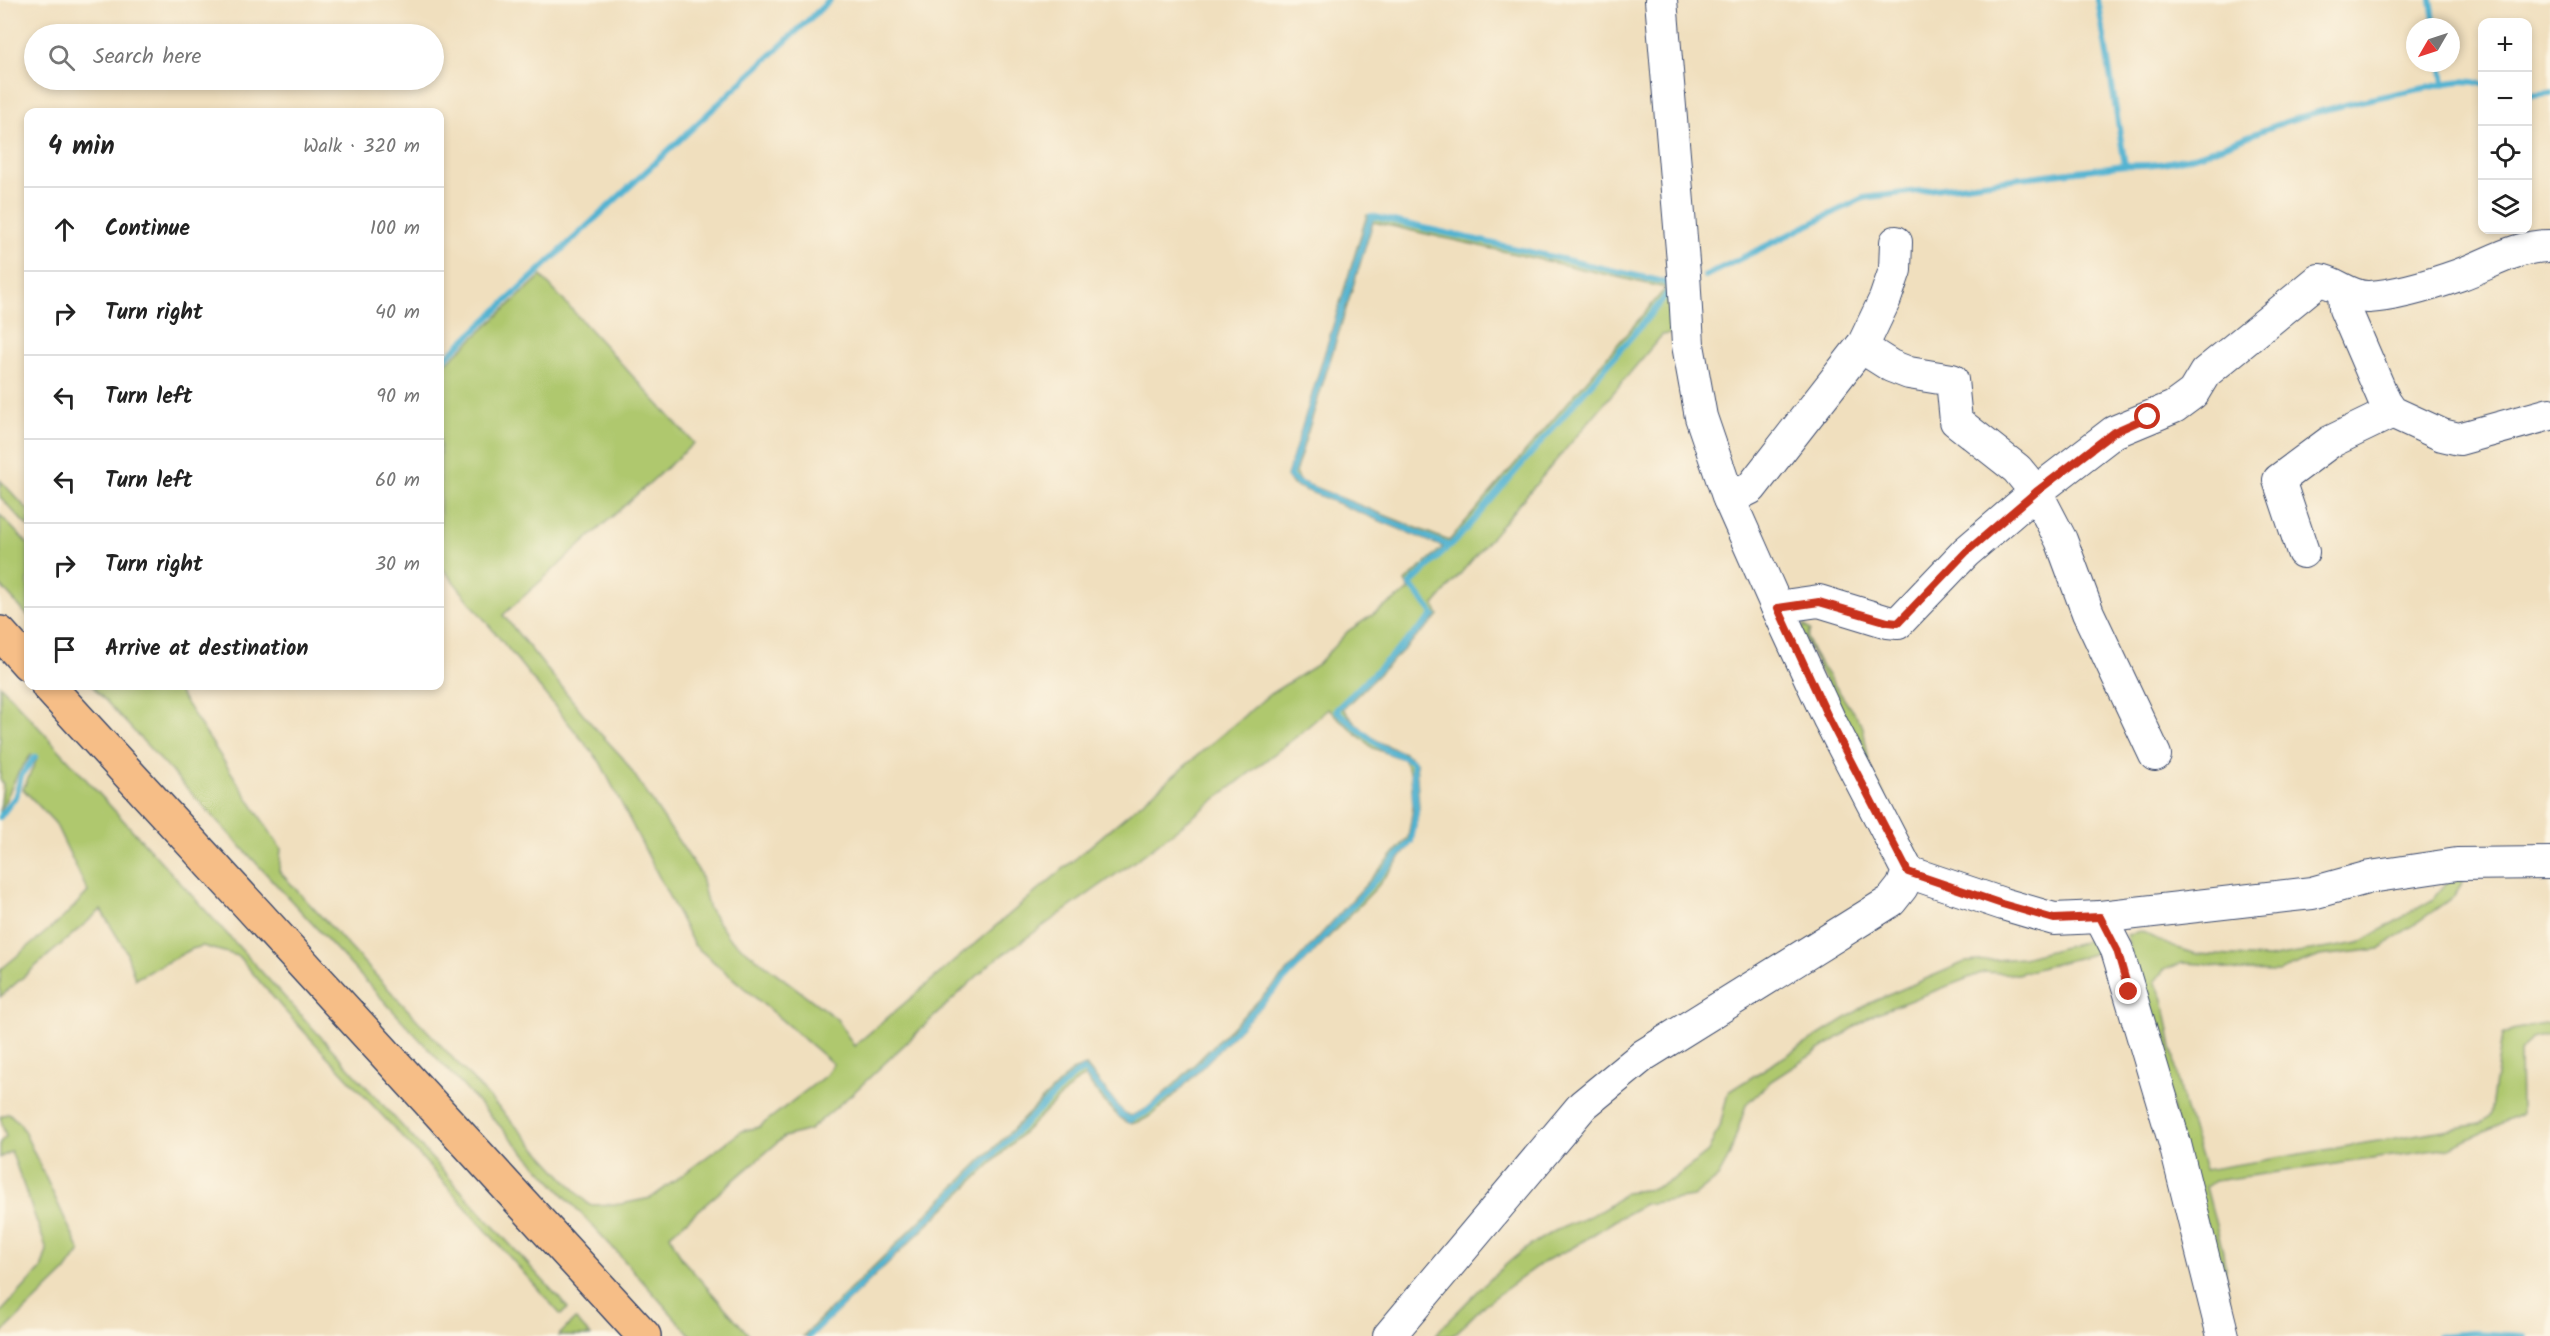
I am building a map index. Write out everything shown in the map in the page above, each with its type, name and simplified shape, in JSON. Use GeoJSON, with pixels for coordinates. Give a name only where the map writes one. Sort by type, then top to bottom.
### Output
{"type":"FeatureCollection","features":[{"type":"Feature","properties":{"kind":"highway"},"geometry":{"type":"LineString","coordinates":[[0,633],[24,660]]}},
{"type":"Feature","properties":{"kind":"highway"},"geometry":{"type":"LineString","coordinates":[[52,690],[644,1336]]}},
{"type":"Feature","properties":{"kind":"street"},"geometry":{"type":"LineString","coordinates":[[1661,0],[1688,345],[1701,417],[1729,499],[1778,608],[1829,719],[1908,872],[2054,919],[2100,917],[2312,893],[2370,877],[2457,864],[2550,863]]}},
{"type":"Feature","properties":{"kind":"street"},"geometry":{"type":"LineString","coordinates":[[1729,499],[1751,488],[1860,347],[1885,299],[1895,270],[1896,242]]}},
{"type":"Feature","properties":{"kind":"street"},"geometry":{"type":"LineString","coordinates":[[1778,608],[1819,602],[1898,623],[1966,552],[2036,492],[2114,432],[2174,407],[2193,393],[2205,373],[2319,280],[2331,281],[2344,292],[2368,297],[2418,288],[2460,275],[2511,251],[2550,246]]}},
{"type":"Feature","properties":{"kind":"street"},"geometry":{"type":"LineString","coordinates":[[2344,292],[2345,309],[2385,402],[2392,412],[2442,435],[2459,440],[2550,414]]}},
{"type":"Feature","properties":{"kind":"street"},"geometry":{"type":"LineString","coordinates":[[1860,347],[1909,374],[1952,380],[1956,421],[2017,469],[2036,492],[2061,540],[2088,613],[2155,755]]}},
{"type":"Feature","properties":{"kind":"street"},"geometry":{"type":"LineString","coordinates":[[2303,552],[2279,480],[2330,442],[2392,412]]}},
{"type":"Feature","properties":{"kind":"street"},"geometry":{"type":"LineString","coordinates":[[1389,1336],[1583,1105],[1644,1055],[1891,901],[1902,887],[1908,872]]}},
{"type":"Feature","properties":{"kind":"street"},"geometry":{"type":"LineString","coordinates":[[2100,917],[2117,950],[2175,1144],[2223,1336]]}},
{"type":"Feature","properties":{"kind":"green space"},"geometry":{"type":"Polygon","coordinates":[[[1367,215],[1675,282],[1676,333],[1662,335],[1434,605],[1439,615],[1343,709],[1372,737],[1404,753],[1416,762],[1419,808],[1413,842],[1377,887],[1158,1110],[1147,1118],[1128,1123],[1115,1113],[1085,1077],[1078,1080],[812,1336],[803,1336],[1072,1071],[1086,1066],[1123,1112],[1131,1116],[1146,1109],[1175,1084],[1287,972],[1408,838],[1413,807],[1411,774],[1403,759],[1373,748],[1328,709],[1296,737],[1146,853],[991,963],[852,1094],[809,1130],[784,1137],[670,1235],[682,1259],[750,1336],[691,1336],[614,1249],[96,690],[178,690],[281,849],[279,871],[589,1205],[621,1204],[651,1198],[742,1131],[759,1127],[826,1075],[833,1064],[694,945],[600,762],[444,570],[444,365],[541,276],[694,443],[503,615],[594,727],[623,758],[700,873],[708,907],[728,937],[837,1019],[854,1046],[1270,694],[1318,664],[1348,631],[1410,590],[1405,582],[1443,547],[1293,485],[1287,476],[1367,215]],[[1373,222],[1295,473],[1299,481],[1449,541],[1666,288],[1373,222]]]}},
{"type":"Feature","properties":{"kind":"green space"},"geometry":{"type":"Polygon","coordinates":[[[0,480],[24,506],[24,523],[0,497],[0,480]]]}},
{"type":"Feature","properties":{"kind":"green space"},"geometry":{"type":"Polygon","coordinates":[[[0,515],[24,540],[24,612],[0,585],[0,515]]]}},
{"type":"Feature","properties":{"kind":"green space"},"geometry":{"type":"Polygon","coordinates":[[[1804,625],[1810,630],[1807,638],[1814,655],[1863,727],[1870,768],[1906,838],[1923,860],[1907,844],[1801,632],[1804,625]]]}},
{"type":"Feature","properties":{"kind":"green space"},"geometry":{"type":"Polygon","coordinates":[[[0,685],[568,1308],[561,1315],[422,1158],[284,1010],[238,956],[203,946],[192,949],[135,979],[126,951],[101,910],[0,997],[0,970],[63,918],[88,892],[55,823],[23,789],[37,759],[31,755],[18,773],[0,812],[3,784],[0,779],[0,685]]]}},
{"type":"Feature","properties":{"kind":"green space"},"geometry":{"type":"Polygon","coordinates":[[[2468,874],[2453,897],[2379,949],[2320,956],[2278,972],[2240,971],[2203,964],[2181,963],[2164,970],[2155,981],[2163,999],[2180,1091],[2205,1170],[2480,1124],[2490,1115],[2502,1035],[2512,1030],[2550,1023],[2550,1034],[2531,1039],[2520,1052],[2521,1114],[2450,1148],[2214,1181],[2206,1187],[2223,1252],[2233,1336],[2126,935],[2141,931],[2173,947],[2197,954],[2268,958],[2359,943],[2432,900],[2453,875],[2468,874]]]}},
{"type":"Feature","properties":{"kind":"green space"},"geometry":{"type":"Polygon","coordinates":[[[2096,935],[2108,945],[2093,954],[2017,974],[1984,972],[1875,1014],[1771,1081],[1746,1105],[1729,1157],[1718,1177],[1693,1197],[1645,1204],[1619,1218],[1572,1248],[1545,1261],[1484,1305],[1453,1336],[1435,1336],[1498,1272],[1544,1237],[1602,1210],[1625,1192],[1653,1189],[1672,1180],[1708,1152],[1721,1122],[1728,1092],[1870,1003],[1965,962],[2023,958],[2084,942],[2096,935]]]}},
{"type":"Feature","properties":{"kind":"green space"},"geometry":{"type":"Polygon","coordinates":[[[9,1113],[21,1125],[80,1251],[65,1272],[0,1335],[0,1313],[41,1269],[47,1250],[11,1151],[0,1158],[0,1142],[6,1137],[0,1117],[9,1113]]]}},
{"type":"Feature","properties":{"kind":"green space"},"geometry":{"type":"Polygon","coordinates":[[[575,1319],[591,1336],[558,1336],[575,1319]]]}},
{"type":"Feature","properties":{"kind":"waterway"},"geometry":{"type":"LineString","coordinates":[[444,359],[830,0]]}},
{"type":"Feature","properties":{"kind":"waterway"},"geometry":{"type":"LineString","coordinates":[[2098,0],[2125,165]]}},
{"type":"Feature","properties":{"kind":"waterway"},"geometry":{"type":"LineString","coordinates":[[2431,0],[2434,18]]}},
{"type":"Feature","properties":{"kind":"waterway"},"geometry":{"type":"LineString","coordinates":[[2442,72],[2444,83]]}},
{"type":"Feature","properties":{"kind":"waterway"},"geometry":{"type":"LineString","coordinates":[[1705,276],[1863,198],[2125,165],[2169,162],[2210,151],[2291,120],[2339,106],[2451,82],[2478,83]]}},
{"type":"Feature","properties":{"kind":"waterway"},"geometry":{"type":"LineString","coordinates":[[2532,95],[2550,93]]}},
{"type":"Feature","properties":{"kind":"waterway"},"geometry":{"type":"LineString","coordinates":[[809,1336],[1074,1075],[1084,1070],[1121,1114],[1130,1120],[1145,1113],[1177,1088],[1286,978],[1411,841],[1416,810],[1413,763],[1380,746],[1336,710],[1434,615],[1410,584],[1460,536],[1662,301],[1671,287],[1664,282],[1371,216],[1290,476],[1297,483],[1449,546]]}},
{"type":"Feature","properties":{"kind":"waterway"},"geometry":{"type":"LineString","coordinates":[[0,817],[16,796],[21,776],[35,757]]}},
{"type":"Feature","properties":{"kind":"waterway"},"geometry":{"type":"LineString","coordinates":[[2439,1336],[2472,1333],[2525,1336]]}},
{"type":"Feature","properties":{"kind":"route"},"geometry":{"type":"LineString","coordinates":[[2129,992],[2117,950],[2100,917],[2054,919],[1908,872],[1829,719],[1778,608],[1819,602],[1898,623],[1966,552],[2036,492],[2114,432],[2148,417]]}}]}
